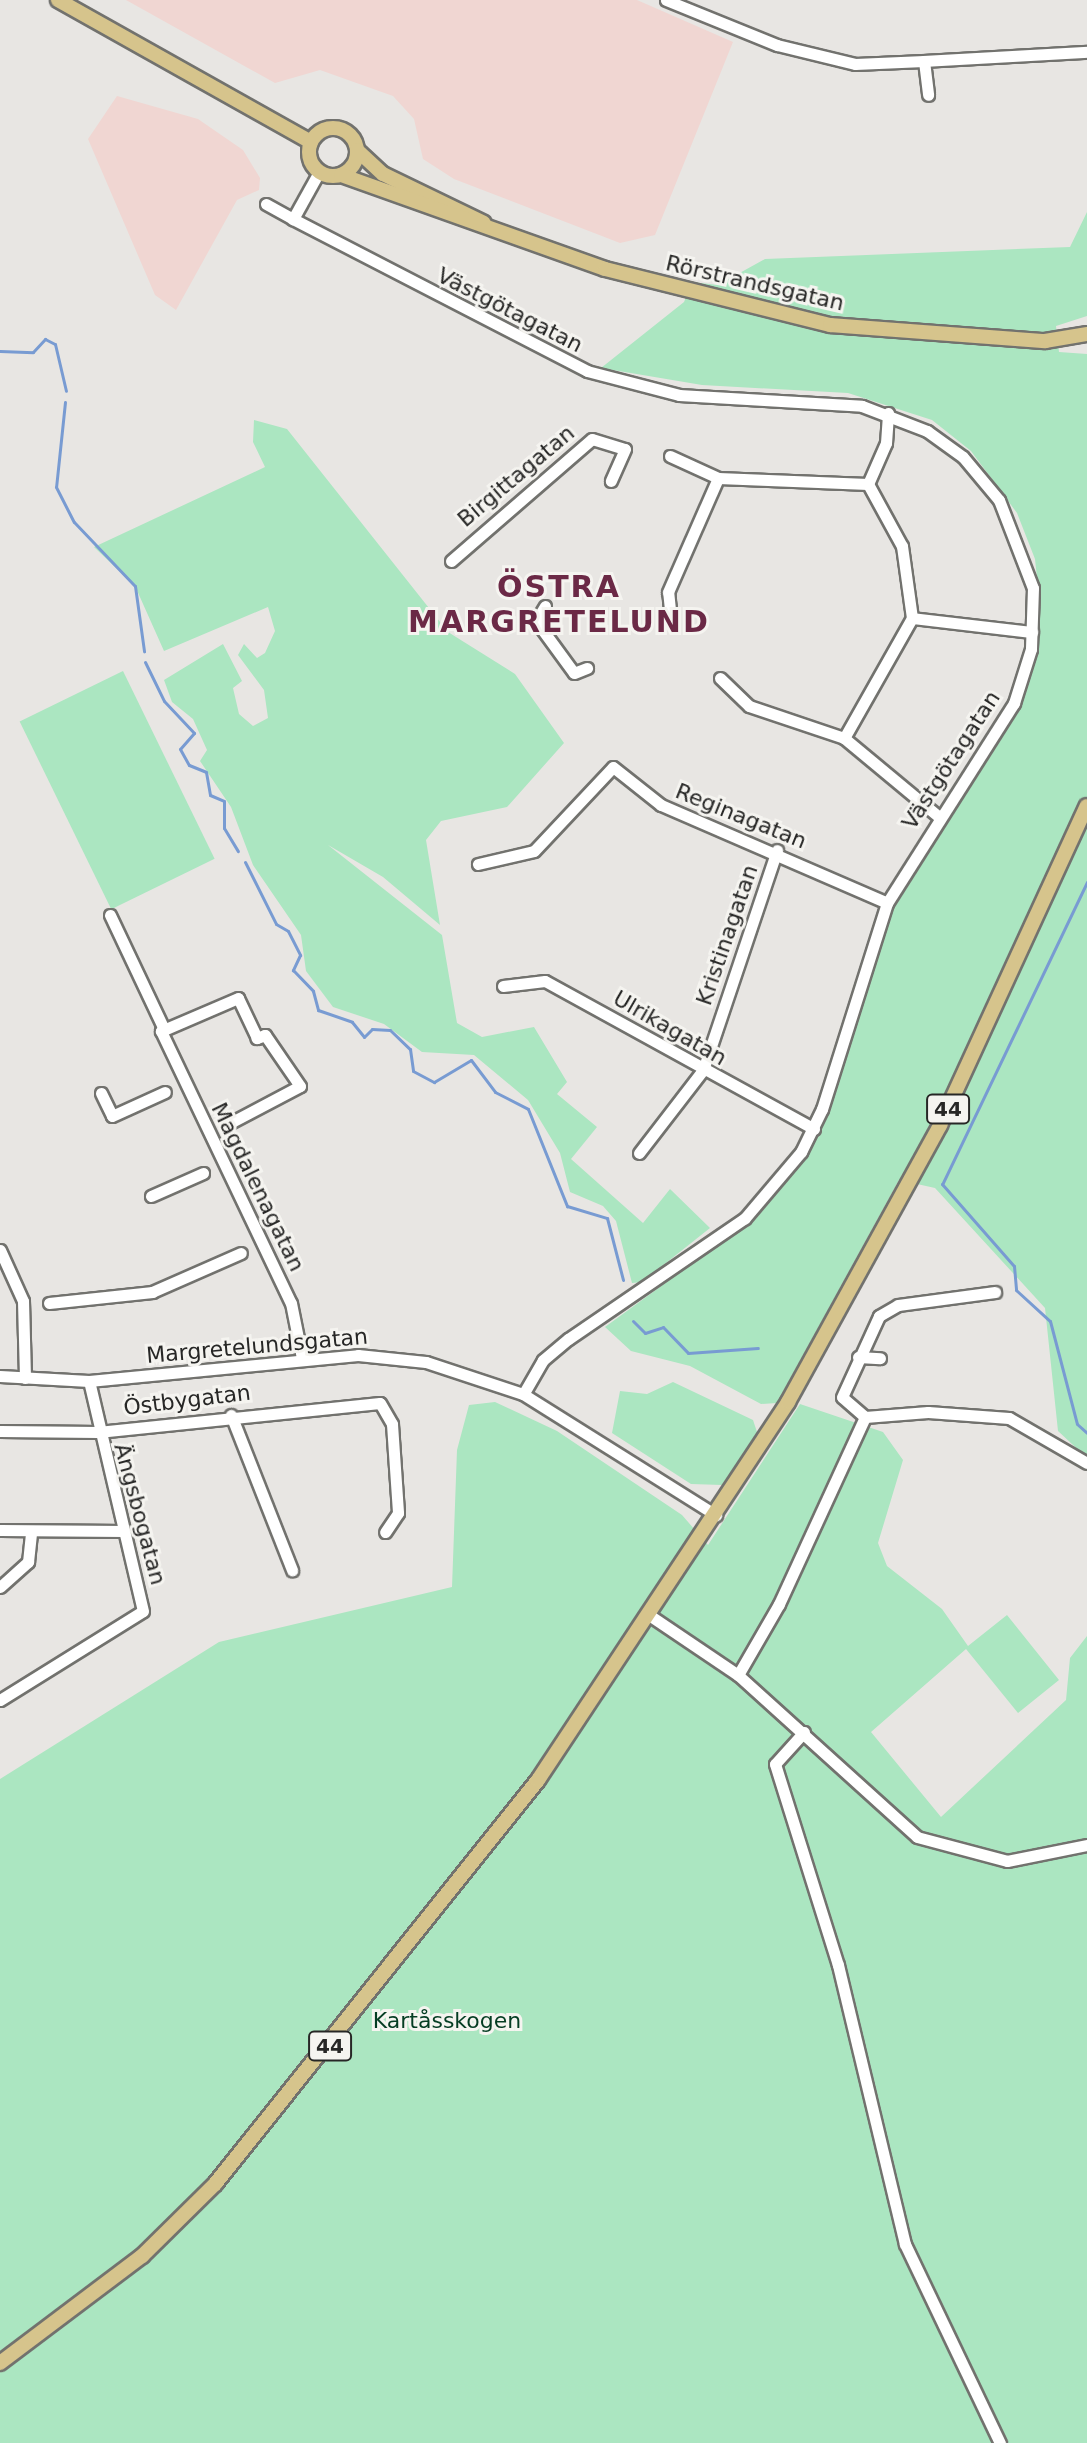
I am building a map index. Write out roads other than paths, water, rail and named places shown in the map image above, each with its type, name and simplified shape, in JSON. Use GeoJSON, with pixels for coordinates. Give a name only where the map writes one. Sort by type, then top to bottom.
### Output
{"type":"FeatureCollection","features":[{"type":"Feature","properties":{"kind":"main road"},"geometry":{"type":"LineString","coordinates":[[58,0],[311,142],[319,172]]}},
{"type":"Feature","properties":{"kind":"main road","name":"Rörstrandsgatan"},"geometry":{"type":"LineString","coordinates":[[311,142],[323,131],[340,129],[383,174],[495,230]]}},
{"type":"Feature","properties":{"kind":"main road"},"geometry":{"type":"LineString","coordinates":[[341,175],[357,150]]}},
{"type":"Feature","properties":{"kind":"main road","name":"Rörstrandsgatan"},"geometry":{"type":"LineString","coordinates":[[319,172],[341,175],[605,269],[830,325],[1061,340],[1087,345]]}},
{"type":"Feature","properties":{"kind":"main road","name":"Rörstrandsgatan"},"geometry":{"type":"LineString","coordinates":[[1061,340],[1087,334]]}},
{"type":"Feature","properties":{"kind":"main road","name":"44"},"geometry":{"type":"LineString","coordinates":[[0,2363],[142,2256],[215,2184],[431,1922],[649,1615],[788,1402],[934,1138],[1087,806]]}},
{"type":"Feature","properties":{"kind":"street"},"geometry":{"type":"LineString","coordinates":[[666,0],[790,48],[855,64],[1087,52]]}},
{"type":"Feature","properties":{"kind":"street"},"geometry":{"type":"LineString","coordinates":[[924,61],[928,95]]}},
{"type":"Feature","properties":{"kind":"street"},"geometry":{"type":"LineString","coordinates":[[293,219],[319,172]]}},
{"type":"Feature","properties":{"kind":"street","name":"Västgötagatan"},"geometry":{"type":"LineString","coordinates":[[266,204],[587,371],[679,395],[845,403],[888,413],[951,448],[999,500],[1029,562],[1032,632],[1014,703],[887,903],[814,1129],[778,1185],[745,1218],[568,1339],[543,1360],[523,1394]]}},
{"type":"Feature","properties":{"kind":"street"},"geometry":{"type":"LineString","coordinates":[[868,484],[886,443],[888,413]]}},
{"type":"Feature","properties":{"kind":"street","name":"Birgittagatan"},"geometry":{"type":"LineString","coordinates":[[451,561],[592,439],[625,449],[611,481]]}},
{"type":"Feature","properties":{"kind":"street"},"geometry":{"type":"LineString","coordinates":[[670,456],[718,478],[868,484]]}},
{"type":"Feature","properties":{"kind":"street"},"geometry":{"type":"LineString","coordinates":[[671,619],[668,592],[718,478]]}},
{"type":"Feature","properties":{"kind":"street"},"geometry":{"type":"LineString","coordinates":[[844,738],[912,618],[902,546],[868,484]]}},
{"type":"Feature","properties":{"kind":"street"},"geometry":{"type":"LineString","coordinates":[[545,606],[536,621],[574,673],[587,668]]}},
{"type":"Feature","properties":{"kind":"street"},"geometry":{"type":"LineString","coordinates":[[912,618],[1032,632]]}},
{"type":"Feature","properties":{"kind":"street"},"geometry":{"type":"LineString","coordinates":[[720,678],[749,706],[844,738],[939,817]]}},
{"type":"Feature","properties":{"kind":"street","name":"Reginagatan"},"geometry":{"type":"LineString","coordinates":[[478,864],[534,851],[613,767],[661,805],[777,850],[887,903]]}},
{"type":"Feature","properties":{"kind":"street","name":"Kristinagatan"},"geometry":{"type":"LineString","coordinates":[[639,1153],[703,1070],[777,850]]}},
{"type":"Feature","properties":{"kind":"street","name":"Magdalenagatan"},"geometry":{"type":"LineString","coordinates":[[110,915],[291,1303],[302,1358]]}},
{"type":"Feature","properties":{"kind":"street","name":"Ulrikagatan"},"geometry":{"type":"LineString","coordinates":[[503,986],[545,981],[814,1129]]}},
{"type":"Feature","properties":{"kind":"street"},"geometry":{"type":"LineString","coordinates":[[164,1034],[238,998],[257,1038],[265,1035],[296,1072],[300,1086],[291,1097],[230,1123]]}},
{"type":"Feature","properties":{"kind":"street"},"geometry":{"type":"LineString","coordinates":[[101,1093],[112,1116],[165,1092]]}},
{"type":"Feature","properties":{"kind":"street"},"geometry":{"type":"LineString","coordinates":[[151,1196],[203,1173]]}},
{"type":"Feature","properties":{"kind":"street"},"geometry":{"type":"LineString","coordinates":[[0,1250],[23,1301],[25,1378]]}},
{"type":"Feature","properties":{"kind":"street"},"geometry":{"type":"LineString","coordinates":[[49,1303],[152,1292],[241,1253]]}},
{"type":"Feature","properties":{"kind":"street"},"geometry":{"type":"LineString","coordinates":[[995,1292],[887,1308],[858,1357],[842,1397],[865,1417],[928,1412],[1009,1418],[1087,1463]]}},
{"type":"Feature","properties":{"kind":"street"},"geometry":{"type":"LineString","coordinates":[[858,1357],[880,1358]]}},
{"type":"Feature","properties":{"kind":"street","name":"Margretelundsgatan"},"geometry":{"type":"LineString","coordinates":[[0,1376],[89,1381],[302,1358],[426,1362],[523,1394],[716,1515]]}},
{"type":"Feature","properties":{"kind":"street","name":"Ängsbogatan"},"geometry":{"type":"LineString","coordinates":[[0,1700],[143,1611],[98,1432],[89,1381]]}},
{"type":"Feature","properties":{"kind":"street","name":"Östbygatan"},"geometry":{"type":"LineString","coordinates":[[0,1431],[98,1432],[231,1415],[380,1403],[391,1415],[398,1513],[385,1532]]}},
{"type":"Feature","properties":{"kind":"street"},"geometry":{"type":"LineString","coordinates":[[231,1415],[292,1570]]}},
{"type":"Feature","properties":{"kind":"street"},"geometry":{"type":"LineString","coordinates":[[738,1675],[793,1575],[865,1417]]}},
{"type":"Feature","properties":{"kind":"street"},"geometry":{"type":"LineString","coordinates":[[0,1530],[31,1533],[124,1531]]}},
{"type":"Feature","properties":{"kind":"street"},"geometry":{"type":"LineString","coordinates":[[0,1587],[28,1562],[31,1533]]}},
{"type":"Feature","properties":{"kind":"street"},"geometry":{"type":"LineString","coordinates":[[649,1615],[738,1675],[804,1732],[886,1816],[946,1851],[1007,1861],[1087,1845]]}},
{"type":"Feature","properties":{"kind":"street"},"geometry":{"type":"LineString","coordinates":[[804,1732],[775,1764],[838,1965],[905,2244],[1000,2443]]}},
{"type":"Feature","properties":{"kind":"waterway"},"geometry":{"type":"LineString","coordinates":[[0,351],[33,352],[45,339],[55,344],[66,391]]}},
{"type":"Feature","properties":{"kind":"waterway"},"geometry":{"type":"LineString","coordinates":[[65,402],[56,487],[74,522],[135,586],[144,651]]}},
{"type":"Feature","properties":{"kind":"waterway"},"geometry":{"type":"LineString","coordinates":[[145,662],[164,701],[194,733],[180,749],[189,765],[206,772],[210,795],[224,801],[224,828],[238,851]]}},
{"type":"Feature","properties":{"kind":"waterway"},"geometry":{"type":"LineString","coordinates":[[245,862],[276,924],[288,931],[300,955],[293,970],[313,991],[318,1010],[352,1022],[364,1037],[372,1029],[390,1030],[410,1049],[413,1071],[434,1082],[471,1060],[495,1092],[528,1109],[567,1206],[607,1218],[623,1280]]}},
{"type":"Feature","properties":{"kind":"waterway"},"geometry":{"type":"LineString","coordinates":[[1087,882],[942,1184],[1014,1266],[1016,1290],[1050,1321],[1077,1424],[1087,1433]]}},
{"type":"Feature","properties":{"kind":"waterway"},"geometry":{"type":"LineString","coordinates":[[633,1321],[645,1333],[663,1327],[688,1353],[758,1348]]}},
{"type":"Feature","properties":{"kind":"district","name":"ÖSTRA MARGRETELUND"},"geometry":{"type":"Point","coordinates":[559,604]}},
{"type":"Feature","properties":{"kind":"park label","name":"Kartåsskogen"},"geometry":{"type":"Point","coordinates":[447,2021]}}]}
